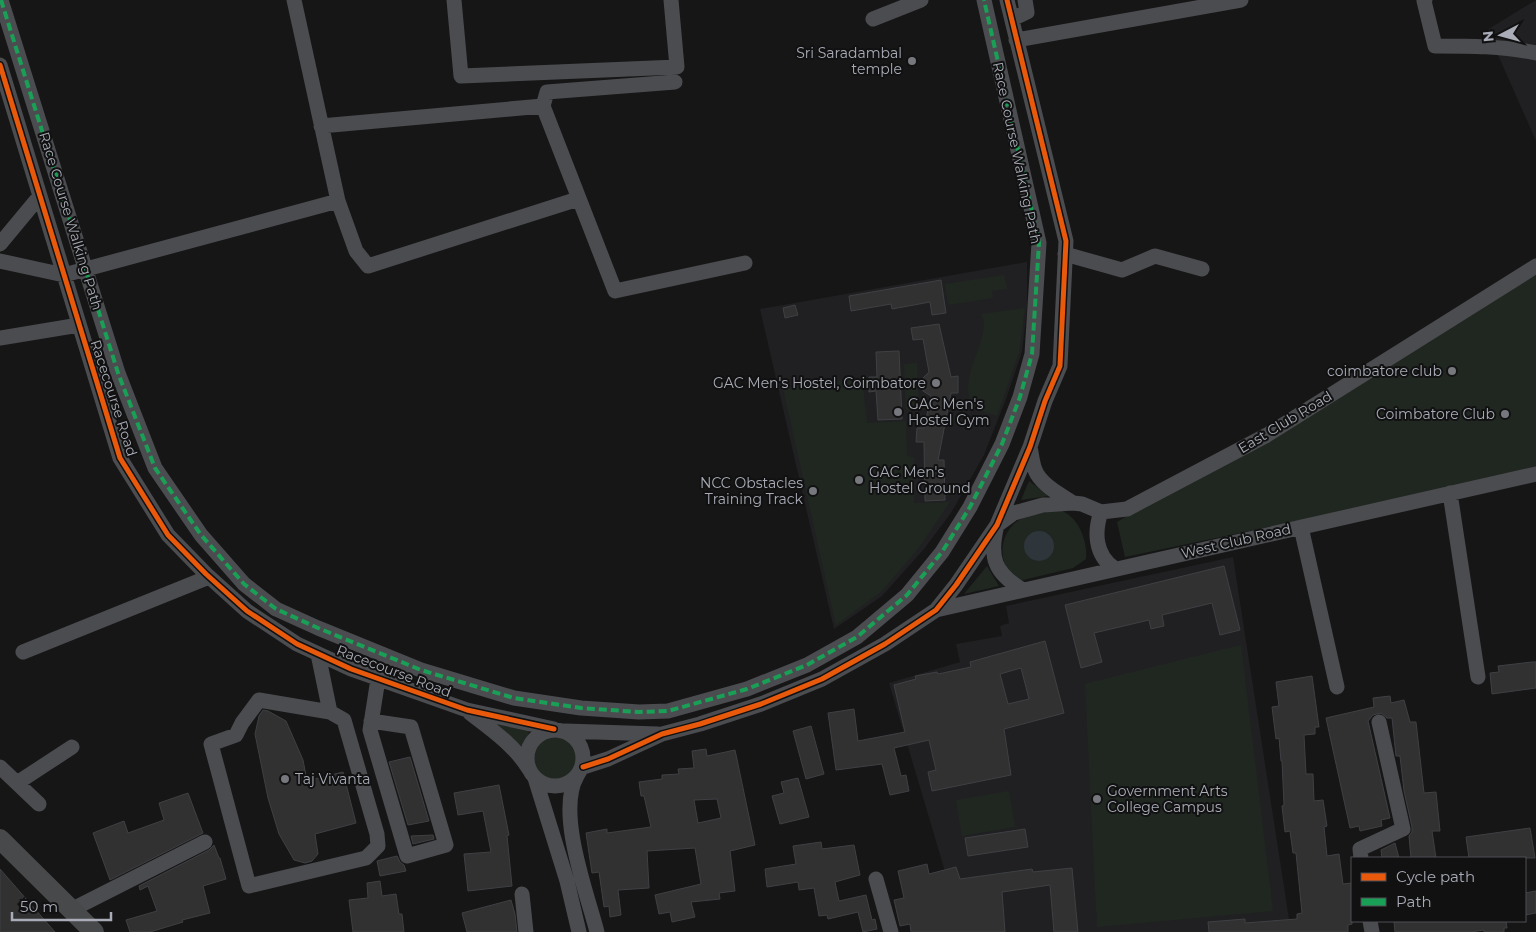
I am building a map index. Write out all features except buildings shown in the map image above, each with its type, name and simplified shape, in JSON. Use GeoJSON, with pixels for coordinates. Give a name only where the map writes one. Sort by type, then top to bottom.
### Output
{"type":"FeatureCollection","features":[{"type":"Feature","properties":{"kind":"main road"},"geometry":{"type":"LineString","coordinates":[[0,839],[94,932]]}},
{"type":"Feature","properties":{"kind":"street","name":"Race Course Walking Path"},"geometry":{"type":"LineString","coordinates":[[1,0],[118,374],[155,468],[201,535],[244,584],[276,609],[421,670],[514,698],[581,708],[639,712],[668,711],[747,689],[807,666],[857,637],[908,594],[942,552],[970,507],[1002,444],[1020,397],[1032,354],[1039,243],[984,0]]}},
{"type":"Feature","properties":{"kind":"street"},"geometry":{"type":"LineString","coordinates":[[294,0],[338,201],[356,251],[368,266],[578,199]]}},
{"type":"Feature","properties":{"kind":"street"},"geometry":{"type":"LineString","coordinates":[[454,0],[461,76],[677,67],[672,0]]}},
{"type":"Feature","properties":{"kind":"street"},"geometry":{"type":"LineString","coordinates":[[873,19],[921,0]]}},
{"type":"Feature","properties":{"kind":"street"},"geometry":{"type":"LineString","coordinates":[[467,710],[503,739],[523,760],[532,774],[550,786],[566,784],[580,771],[662,734],[761,704],[822,679],[885,644],[936,610],[956,585],[997,524],[1030,447],[1045,401],[1060,366],[1066,241],[1007,0]]}},
{"type":"Feature","properties":{"kind":"street"},"geometry":{"type":"LineString","coordinates":[[1012,19],[1027,12],[1025,0]]}},
{"type":"Feature","properties":{"kind":"street"},"geometry":{"type":"LineString","coordinates":[[1016,40],[1183,5],[1241,0]]}},
{"type":"Feature","properties":{"kind":"street"},"geometry":{"type":"LineString","coordinates":[[1425,0],[1435,46],[1480,46],[1536,54]]}},
{"type":"Feature","properties":{"kind":"street","name":"Racecourse Road"},"geometry":{"type":"LineString","coordinates":[[0,66],[120,458],[168,535],[209,578],[247,611],[297,644],[351,669],[467,710],[560,730],[662,734]]}},
{"type":"Feature","properties":{"kind":"street"},"geometry":{"type":"LineString","coordinates":[[675,82],[547,92],[543,106],[615,291],[745,263]]}},
{"type":"Feature","properties":{"kind":"street"},"geometry":{"type":"LineString","coordinates":[[321,126],[543,106]]}},
{"type":"Feature","properties":{"kind":"street"},"geometry":{"type":"LineString","coordinates":[[0,244],[40,197]]}},
{"type":"Feature","properties":{"kind":"street"},"geometry":{"type":"LineString","coordinates":[[0,261],[64,275],[338,201]]}},
{"type":"Feature","properties":{"kind":"street"},"geometry":{"type":"LineString","coordinates":[[1065,254],[1122,270],[1155,256],[1202,268]]}},
{"type":"Feature","properties":{"kind":"street","name":"East Club Road"},"geometry":{"type":"LineString","coordinates":[[1101,512],[1127,508],[1267,435],[1536,266]]}},
{"type":"Feature","properties":{"kind":"street"},"geometry":{"type":"LineString","coordinates":[[0,338],[79,325]]}},
{"type":"Feature","properties":{"kind":"street"},"geometry":{"type":"LineString","coordinates":[[1030,447],[1037,474],[1055,492],[1073,503]]}},
{"type":"Feature","properties":{"kind":"street","name":"West Club Road"},"geometry":{"type":"LineString","coordinates":[[936,610],[1114,568],[1536,474]]}},
{"type":"Feature","properties":{"kind":"street"},"geometry":{"type":"LineString","coordinates":[[1450,493],[1478,677]]}},
{"type":"Feature","properties":{"kind":"street"},"geometry":{"type":"LineString","coordinates":[[1023,590],[1001,574],[996,566],[993,552],[997,524],[1014,513],[1028,508],[1073,503],[1082,504],[1101,512],[1096,532],[1098,544],[1107,563],[1114,568]]}},
{"type":"Feature","properties":{"kind":"street"},"geometry":{"type":"LineString","coordinates":[[1301,527],[1336,687]]}},
{"type":"Feature","properties":{"kind":"street"},"geometry":{"type":"LineString","coordinates":[[23,652],[209,578]]}},
{"type":"Feature","properties":{"kind":"street"},"geometry":{"type":"LineString","coordinates":[[318,654],[330,712],[344,720],[377,834],[378,846],[366,858],[249,886],[211,744],[236,736],[259,700],[330,712]]}},
{"type":"Feature","properties":{"kind":"street"},"geometry":{"type":"LineString","coordinates":[[370,721],[389,728],[411,727],[446,845],[407,856],[370,730],[370,721],[378,678]]}},
{"type":"Feature","properties":{"kind":"street"},"geometry":{"type":"LineString","coordinates":[[1361,857],[1360,849],[1403,829],[1379,722]]}},
{"type":"Feature","properties":{"kind":"street"},"geometry":{"type":"LineString","coordinates":[[579,932],[564,873],[527,754],[529,746],[539,734],[560,730],[573,735],[583,750],[580,771],[572,785],[569,811],[576,856],[597,932]]}},
{"type":"Feature","properties":{"kind":"street"},"geometry":{"type":"LineString","coordinates":[[16,783],[72,748]]}},
{"type":"Feature","properties":{"kind":"street"},"geometry":{"type":"LineString","coordinates":[[0,767],[39,804]]}},
{"type":"Feature","properties":{"kind":"street"},"geometry":{"type":"LineString","coordinates":[[71,910],[205,842]]}},
{"type":"Feature","properties":{"kind":"street"},"geometry":{"type":"LineString","coordinates":[[876,879],[891,932]]}},
{"type":"Feature","properties":{"kind":"street"},"geometry":{"type":"LineString","coordinates":[[522,894],[526,932]]}},
{"type":"Feature","properties":{"kind":"shaded area"},"geometry":{"type":"Polygon","coordinates":[[[1536,0],[1536,141],[1487,30],[1536,0]]]}},
{"type":"Feature","properties":{"kind":"shaded area"},"geometry":{"type":"Polygon","coordinates":[[[1027,262],[1027,309],[1022,352],[984,455],[951,513],[924,549],[882,596],[834,629],[760,309],[1027,262]]]}},
{"type":"Feature","properties":{"kind":"shaded area","name":"coimbatore club"},"geometry":{"type":"Polygon","coordinates":[[[1536,271],[1536,471],[1125,557],[1117,522],[1536,271]]]}},
{"type":"Feature","properties":{"kind":"shaded area"},"geometry":{"type":"Polygon","coordinates":[[[1004,275],[1007,289],[992,291],[993,298],[948,305],[945,284],[1004,275]]]}},
{"type":"Feature","properties":{"kind":"shaded area"},"geometry":{"type":"Polygon","coordinates":[[[1025,308],[1019,352],[997,416],[973,408],[969,396],[969,383],[971,370],[983,333],[984,323],[981,314],[1025,308]]]}},
{"type":"Feature","properties":{"kind":"shaded area"},"geometry":{"type":"Polygon","coordinates":[[[917,363],[919,409],[906,410],[904,364],[917,363]]]}},
{"type":"Feature","properties":{"kind":"shaded area","name":"GAC Men's Hostel Ground"},"geometry":{"type":"Polygon","coordinates":[[[862,378],[867,423],[906,421],[907,456],[914,457],[914,503],[950,502],[918,549],[881,592],[836,625],[783,388],[862,378]]]}},
{"type":"Feature","properties":{"kind":"shaded area"},"geometry":{"type":"Polygon","coordinates":[[[1029,481],[1049,496],[1021,500],[1029,481]]]}},
{"type":"Feature","properties":{"kind":"shaded area"},"geometry":{"type":"Polygon","coordinates":[[[1059,510],[1072,517],[1080,530],[1085,544],[1086,559],[1073,568],[1019,581],[1007,569],[1004,560],[1004,540],[1010,528],[1021,519],[1035,514],[1059,510]]]}},
{"type":"Feature","properties":{"kind":"shaded area"},"geometry":{"type":"Polygon","coordinates":[[[1039,531],[1050,535],[1054,546],[1050,557],[1039,561],[1028,557],[1024,546],[1028,535],[1039,531]]]}},
{"type":"Feature","properties":{"kind":"shaded area","name":"Government Arts College Campus"},"geometry":{"type":"Polygon","coordinates":[[[1233,557],[1291,932],[963,932],[889,683],[960,662],[956,644],[1002,636],[1000,626],[1009,623],[1006,606],[1233,557]]]}},
{"type":"Feature","properties":{"kind":"shaded area"},"geometry":{"type":"Polygon","coordinates":[[[987,566],[999,586],[964,594],[987,566]]]}},
{"type":"Feature","properties":{"kind":"shaded area"},"geometry":{"type":"Polygon","coordinates":[[[1241,645],[1273,911],[1097,927],[1085,684],[1241,645]]]}},
{"type":"Feature","properties":{"kind":"shaded area"},"geometry":{"type":"Polygon","coordinates":[[[480,717],[529,731],[527,741],[520,748],[480,717]]]}},
{"type":"Feature","properties":{"kind":"shaded area"},"geometry":{"type":"Polygon","coordinates":[[[555,734],[564,736],[572,741],[577,749],[579,758],[577,767],[572,775],[564,780],[555,782],[546,780],[538,775],[533,767],[531,758],[533,749],[538,741],[546,736],[555,734]]]}},
{"type":"Feature","properties":{"kind":"shaded area"},"geometry":{"type":"Polygon","coordinates":[[[1009,791],[1015,827],[962,836],[956,800],[1009,791]]]}},
{"type":"Feature","properties":{"kind":"marked path"},"geometry":{"type":"LineString","coordinates":[[1,0],[118,373],[155,468],[201,535],[244,584],[276,609],[421,670],[514,698],[581,708],[639,712],[668,711],[747,689],[807,665],[857,637],[907,595],[942,552],[970,507],[1002,444],[1020,397],[1032,354],[1039,243],[984,0]]}},
{"type":"Feature","properties":{"kind":"cycle path"},"geometry":{"type":"LineString","coordinates":[[583,767],[608,759],[662,734],[761,704],[822,679],[885,644],[936,610],[956,585],[997,525],[1030,447],[1045,401],[1060,366],[1066,241],[1007,0]]}},
{"type":"Feature","properties":{"kind":"cycle path"},"geometry":{"type":"LineString","coordinates":[[0,65],[120,458],[168,535],[206,574],[247,611],[297,644],[351,669],[467,710],[554,729]]}},
{"type":"Feature","properties":{"kind":"place","name":"Sri Saradambal temple"},"geometry":{"type":"Point","coordinates":[912,61]}},
{"type":"Feature","properties":{"kind":"place","name":"coimbatore club"},"geometry":{"type":"Point","coordinates":[1452,371]}},
{"type":"Feature","properties":{"kind":"place","name":"GAC Men's Hostel, Coimbatore"},"geometry":{"type":"Point","coordinates":[936,383]}},
{"type":"Feature","properties":{"kind":"place","name":"GAC Men's Hostel Gym"},"geometry":{"type":"Point","coordinates":[898,412]}},
{"type":"Feature","properties":{"kind":"place","name":"Coimbatore Club"},"geometry":{"type":"Point","coordinates":[1505,414]}},
{"type":"Feature","properties":{"kind":"place","name":"GAC Men's Hostel Ground"},"geometry":{"type":"Point","coordinates":[859,480]}},
{"type":"Feature","properties":{"kind":"place","name":"NCC Obstacles Training Track"},"geometry":{"type":"Point","coordinates":[813,491]}},
{"type":"Feature","properties":{"kind":"place","name":"Taj Vivanta"},"geometry":{"type":"Point","coordinates":[285,779]}},
{"type":"Feature","properties":{"kind":"place","name":"Government Arts College Campus"},"geometry":{"type":"Point","coordinates":[1097,799]}}]}
